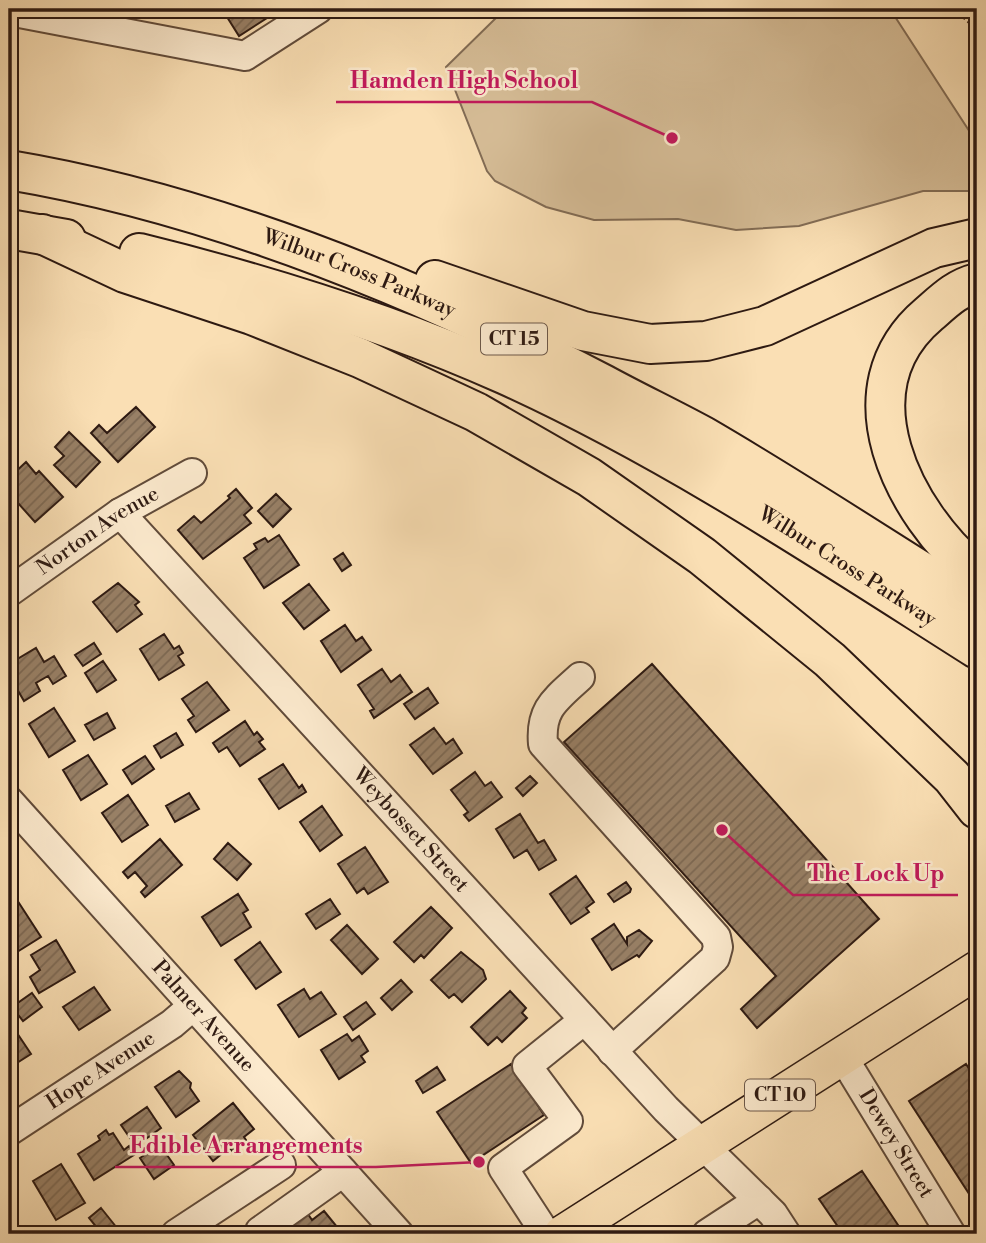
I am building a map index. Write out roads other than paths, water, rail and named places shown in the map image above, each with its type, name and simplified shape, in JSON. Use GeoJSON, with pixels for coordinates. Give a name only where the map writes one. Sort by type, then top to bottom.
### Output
{"type":"FeatureCollection","features":[{"type":"Feature","properties":{"kind":"highway","name":"Wilbur Cross Parkway"},"geometry":{"type":"LineString","coordinates":[[9,170],[149,202],[260,236],[395,287],[528,345],[702,436],[977,606]]}},
{"type":"Feature","properties":{"kind":"highway","name":"Wilbur Cross Parkway"},"geometry":{"type":"LineString","coordinates":[[25,232],[132,252],[243,279],[360,317],[506,375],[653,450],[798,536],[977,649]]}},
{"type":"Feature","properties":{"kind":"highway"},"geometry":{"type":"LineString","coordinates":[[25,232],[125,273],[252,315],[360,358],[476,412],[589,477],[702,556],[830,660],[951,777],[977,809]]}},
{"type":"Feature","properties":{"kind":"highway"},"geometry":{"type":"LineString","coordinates":[[260,236],[333,246],[583,331],[650,344],[706,341],[765,326],[934,248],[977,239]]}},
{"type":"Feature","properties":{"kind":"highway"},"geometry":{"type":"LineString","coordinates":[[977,283],[960,287],[911,329],[885,386],[888,446],[918,510],[977,574]]}},
{"type":"Feature","properties":{"kind":"main road","name":"CT 10"},"geometry":{"type":"LineString","coordinates":[[585,1229],[702,1146],[977,970]]}},
{"type":"Feature","properties":{"kind":"street"},"geometry":{"type":"LineString","coordinates":[[9,11],[245,56],[318,9]]}},
{"type":"Feature","properties":{"kind":"street","name":"Norton Avenue"},"geometry":{"type":"LineString","coordinates":[[9,592],[120,513],[192,473]]}},
{"type":"Feature","properties":{"kind":"street","name":"Weybosset Street"},"geometry":{"type":"LineString","coordinates":[[120,513],[612,1051],[702,1146],[759,1200],[786,1234]]}},
{"type":"Feature","properties":{"kind":"street"},"geometry":{"type":"LineString","coordinates":[[580,677],[552,703],[541,722],[543,744],[716,937],[718,947],[715,958],[612,1051]]}},
{"type":"Feature","properties":{"kind":"street","name":"Palmer Avenue"},"geometry":{"type":"LineString","coordinates":[[9,801],[399,1234]]}},
{"type":"Feature","properties":{"kind":"street","name":"Hope Avenue"},"geometry":{"type":"LineString","coordinates":[[9,1132],[172,1024],[193,1006]]}},
{"type":"Feature","properties":{"kind":"street"},"geometry":{"type":"LineString","coordinates":[[546,1234],[503,1168],[568,1121],[527,1066],[584,1020]]}},
{"type":"Feature","properties":{"kind":"street","name":"Dewey Street"},"geometry":{"type":"LineString","coordinates":[[841,1055],[951,1234]]}},
{"type":"Feature","properties":{"kind":"street"},"geometry":{"type":"LineString","coordinates":[[194,1230],[281,1166]]}},
{"type":"Feature","properties":{"kind":"street"},"geometry":{"type":"LineString","coordinates":[[260,1231],[343,1172]]}},
{"type":"Feature","properties":{"kind":"street"},"geometry":{"type":"LineString","coordinates":[[706,1234],[759,1200]]}},
{"type":"Feature","properties":{"kind":"place","name":"Hamden High School"},"geometry":{"type":"Point","coordinates":[672,138]}},
{"type":"Feature","properties":{"kind":"place","name":"The Lock Up"},"geometry":{"type":"Point","coordinates":[722,830]}},
{"type":"Feature","properties":{"kind":"place","name":"Edible Arrangements"},"geometry":{"type":"Point","coordinates":[479,1162]}}]}
